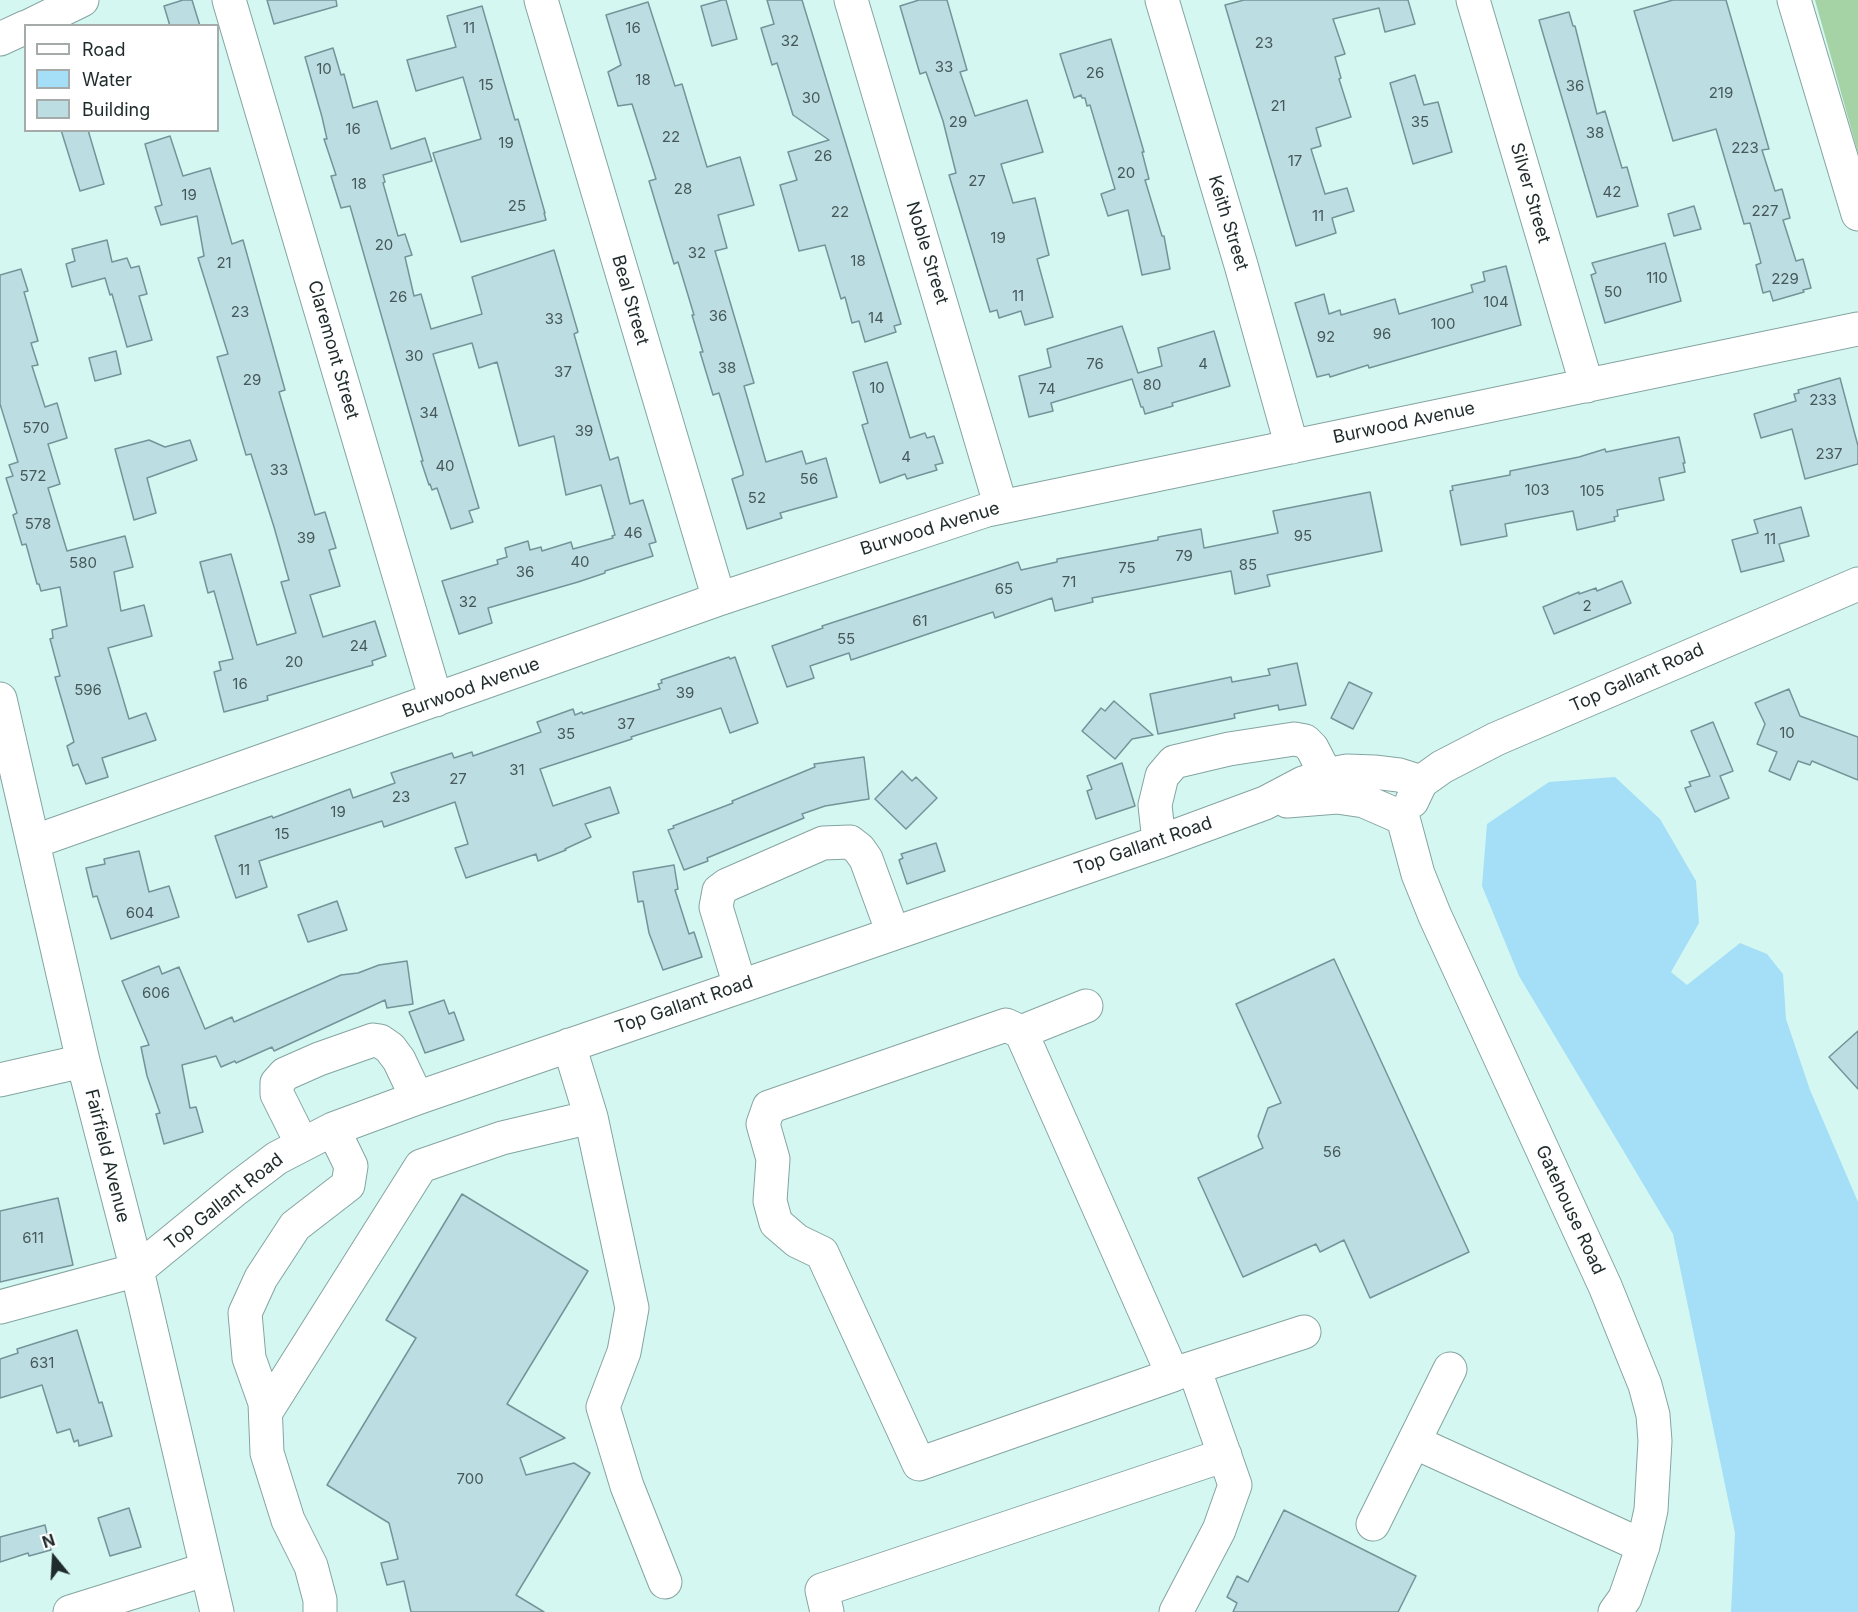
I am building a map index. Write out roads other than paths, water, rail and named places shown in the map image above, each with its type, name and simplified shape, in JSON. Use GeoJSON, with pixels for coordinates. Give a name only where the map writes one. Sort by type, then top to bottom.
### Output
{"type":"FeatureCollection","features":[{"type":"Feature","properties":{"kind":"street"},"geometry":{"type":"LineString","coordinates":[[36,17],[82,0]]}},
{"type":"Feature","properties":{"kind":"street","name":"Claremont Street"},"geometry":{"type":"LineString","coordinates":[[230,0],[436,700]]}},
{"type":"Feature","properties":{"kind":"street","name":"Beal Street"},"geometry":{"type":"LineString","coordinates":[[541,0],[719,599]]}},
{"type":"Feature","properties":{"kind":"street","name":"Noble Street"},"geometry":{"type":"LineString","coordinates":[[852,0],[1001,507]]}},
{"type":"Feature","properties":{"kind":"street","name":"Keith Street"},"geometry":{"type":"LineString","coordinates":[[1161,0],[1241,265],[1292,447]]}},
{"type":"Feature","properties":{"kind":"street","name":"Silver Street"},"geometry":{"type":"LineString","coordinates":[[1473,0],[1587,386]]}},
{"type":"Feature","properties":{"kind":"street"},"geometry":{"type":"LineString","coordinates":[[1794,0],[1858,214]]}},
{"type":"Feature","properties":{"kind":"street"},"geometry":{"type":"LineString","coordinates":[[0,39],[24,24]]}},
{"type":"Feature","properties":{"kind":"street","name":"Burwood Avenue"},"geometry":{"type":"LineString","coordinates":[[33,842],[719,599],[887,542],[1001,507],[1858,329]]}},
{"type":"Feature","properties":{"kind":"street","name":"Top Gallant Road"},"geometry":{"type":"LineString","coordinates":[[1265,803],[1337,797],[1364,801],[1403,818],[1421,782],[1442,766],[1496,739],[1858,584]]}},
{"type":"Feature","properties":{"kind":"street","name":"Fairfield Avenue"},"geometry":{"type":"LineString","coordinates":[[0,699],[83,1061],[136,1270],[217,1612]]}},
{"type":"Feature","properties":{"kind":"street"},"geometry":{"type":"LineString","coordinates":[[1159,842],[1155,805],[1162,776],[1174,762],[1229,749],[1294,739],[1305,741],[1312,748],[1326,775]]}},
{"type":"Feature","properties":{"kind":"street","name":"Top Gallant Road"},"geometry":{"type":"LineString","coordinates":[[136,1270],[236,1188],[277,1158],[333,1129],[569,1045],[1159,842],[1265,803],[1303,783],[1326,775],[1347,771],[1374,772],[1399,775],[1421,782]]}},
{"type":"Feature","properties":{"kind":"street","name":"Gatehouse Road"},"geometry":{"type":"LineString","coordinates":[[1403,818],[1418,874],[1435,916],[1605,1286],[1645,1385],[1653,1415],[1655,1441],[1651,1510],[1643,1546],[1625,1598],[1615,1612]]}},
{"type":"Feature","properties":{"kind":"street"},"geometry":{"type":"LineString","coordinates":[[740,986],[716,907],[719,891],[727,885],[824,843],[850,842],[859,849],[866,859],[894,933]]}},
{"type":"Feature","properties":{"kind":"street"},"geometry":{"type":"LineString","coordinates":[[1021,1032],[1086,1006]]}},
{"type":"Feature","properties":{"kind":"street"},"geometry":{"type":"LineString","coordinates":[[1176,1612],[1219,1530],[1235,1485],[1225,1455],[1183,1371],[1021,1032],[1006,1025],[769,1107],[763,1124],[773,1159],[770,1201],[776,1223],[797,1241],[822,1253],[919,1464],[1183,1371],[1304,1332]]}},
{"type":"Feature","properties":{"kind":"street"},"geometry":{"type":"LineString","coordinates":[[302,1144],[277,1094],[278,1083],[285,1074],[319,1059],[373,1040],[380,1041],[390,1048],[399,1060],[417,1098]]}},
{"type":"Feature","properties":{"kind":"street"},"geometry":{"type":"LineString","coordinates":[[569,1045],[591,1118],[632,1308],[624,1352],[603,1407],[627,1486],[665,1582]]}},
{"type":"Feature","properties":{"kind":"street"},"geometry":{"type":"LineString","coordinates":[[0,1080],[83,1061]]}},
{"type":"Feature","properties":{"kind":"street"},"geometry":{"type":"LineString","coordinates":[[266,1413],[421,1166],[502,1138],[591,1118]]}},
{"type":"Feature","properties":{"kind":"street"},"geometry":{"type":"LineString","coordinates":[[320,1612],[321,1600],[311,1566],[288,1520],[267,1453],[265,1403],[249,1358],[245,1313],[261,1278],[295,1226],[348,1185],[351,1166],[333,1129]]}},
{"type":"Feature","properties":{"kind":"street"},"geometry":{"type":"LineString","coordinates":[[0,1307],[136,1270]]}},
{"type":"Feature","properties":{"kind":"street"},"geometry":{"type":"LineString","coordinates":[[1373,1524],[1450,1369]]}},
{"type":"Feature","properties":{"kind":"street"},"geometry":{"type":"LineString","coordinates":[[1414,1442],[1643,1546]]}},
{"type":"Feature","properties":{"kind":"street"},"geometry":{"type":"LineString","coordinates":[[827,1612],[822,1590],[1225,1455]]}},
{"type":"Feature","properties":{"kind":"street"},"geometry":{"type":"LineString","coordinates":[[70,1612],[207,1569]]}},
{"type":"Feature","properties":{"kind":"water"},"geometry":{"type":"Polygon","coordinates":[[[1615,777],[1660,819],[1696,881],[1699,923],[1671,972],[1687,985],[1740,943],[1767,954],[1783,974],[1786,1019],[1810,1090],[1858,1202],[1858,1612],[1731,1612],[1735,1533],[1673,1234],[1519,976],[1482,886],[1487,824],[1549,782],[1615,777]]]}}]}
